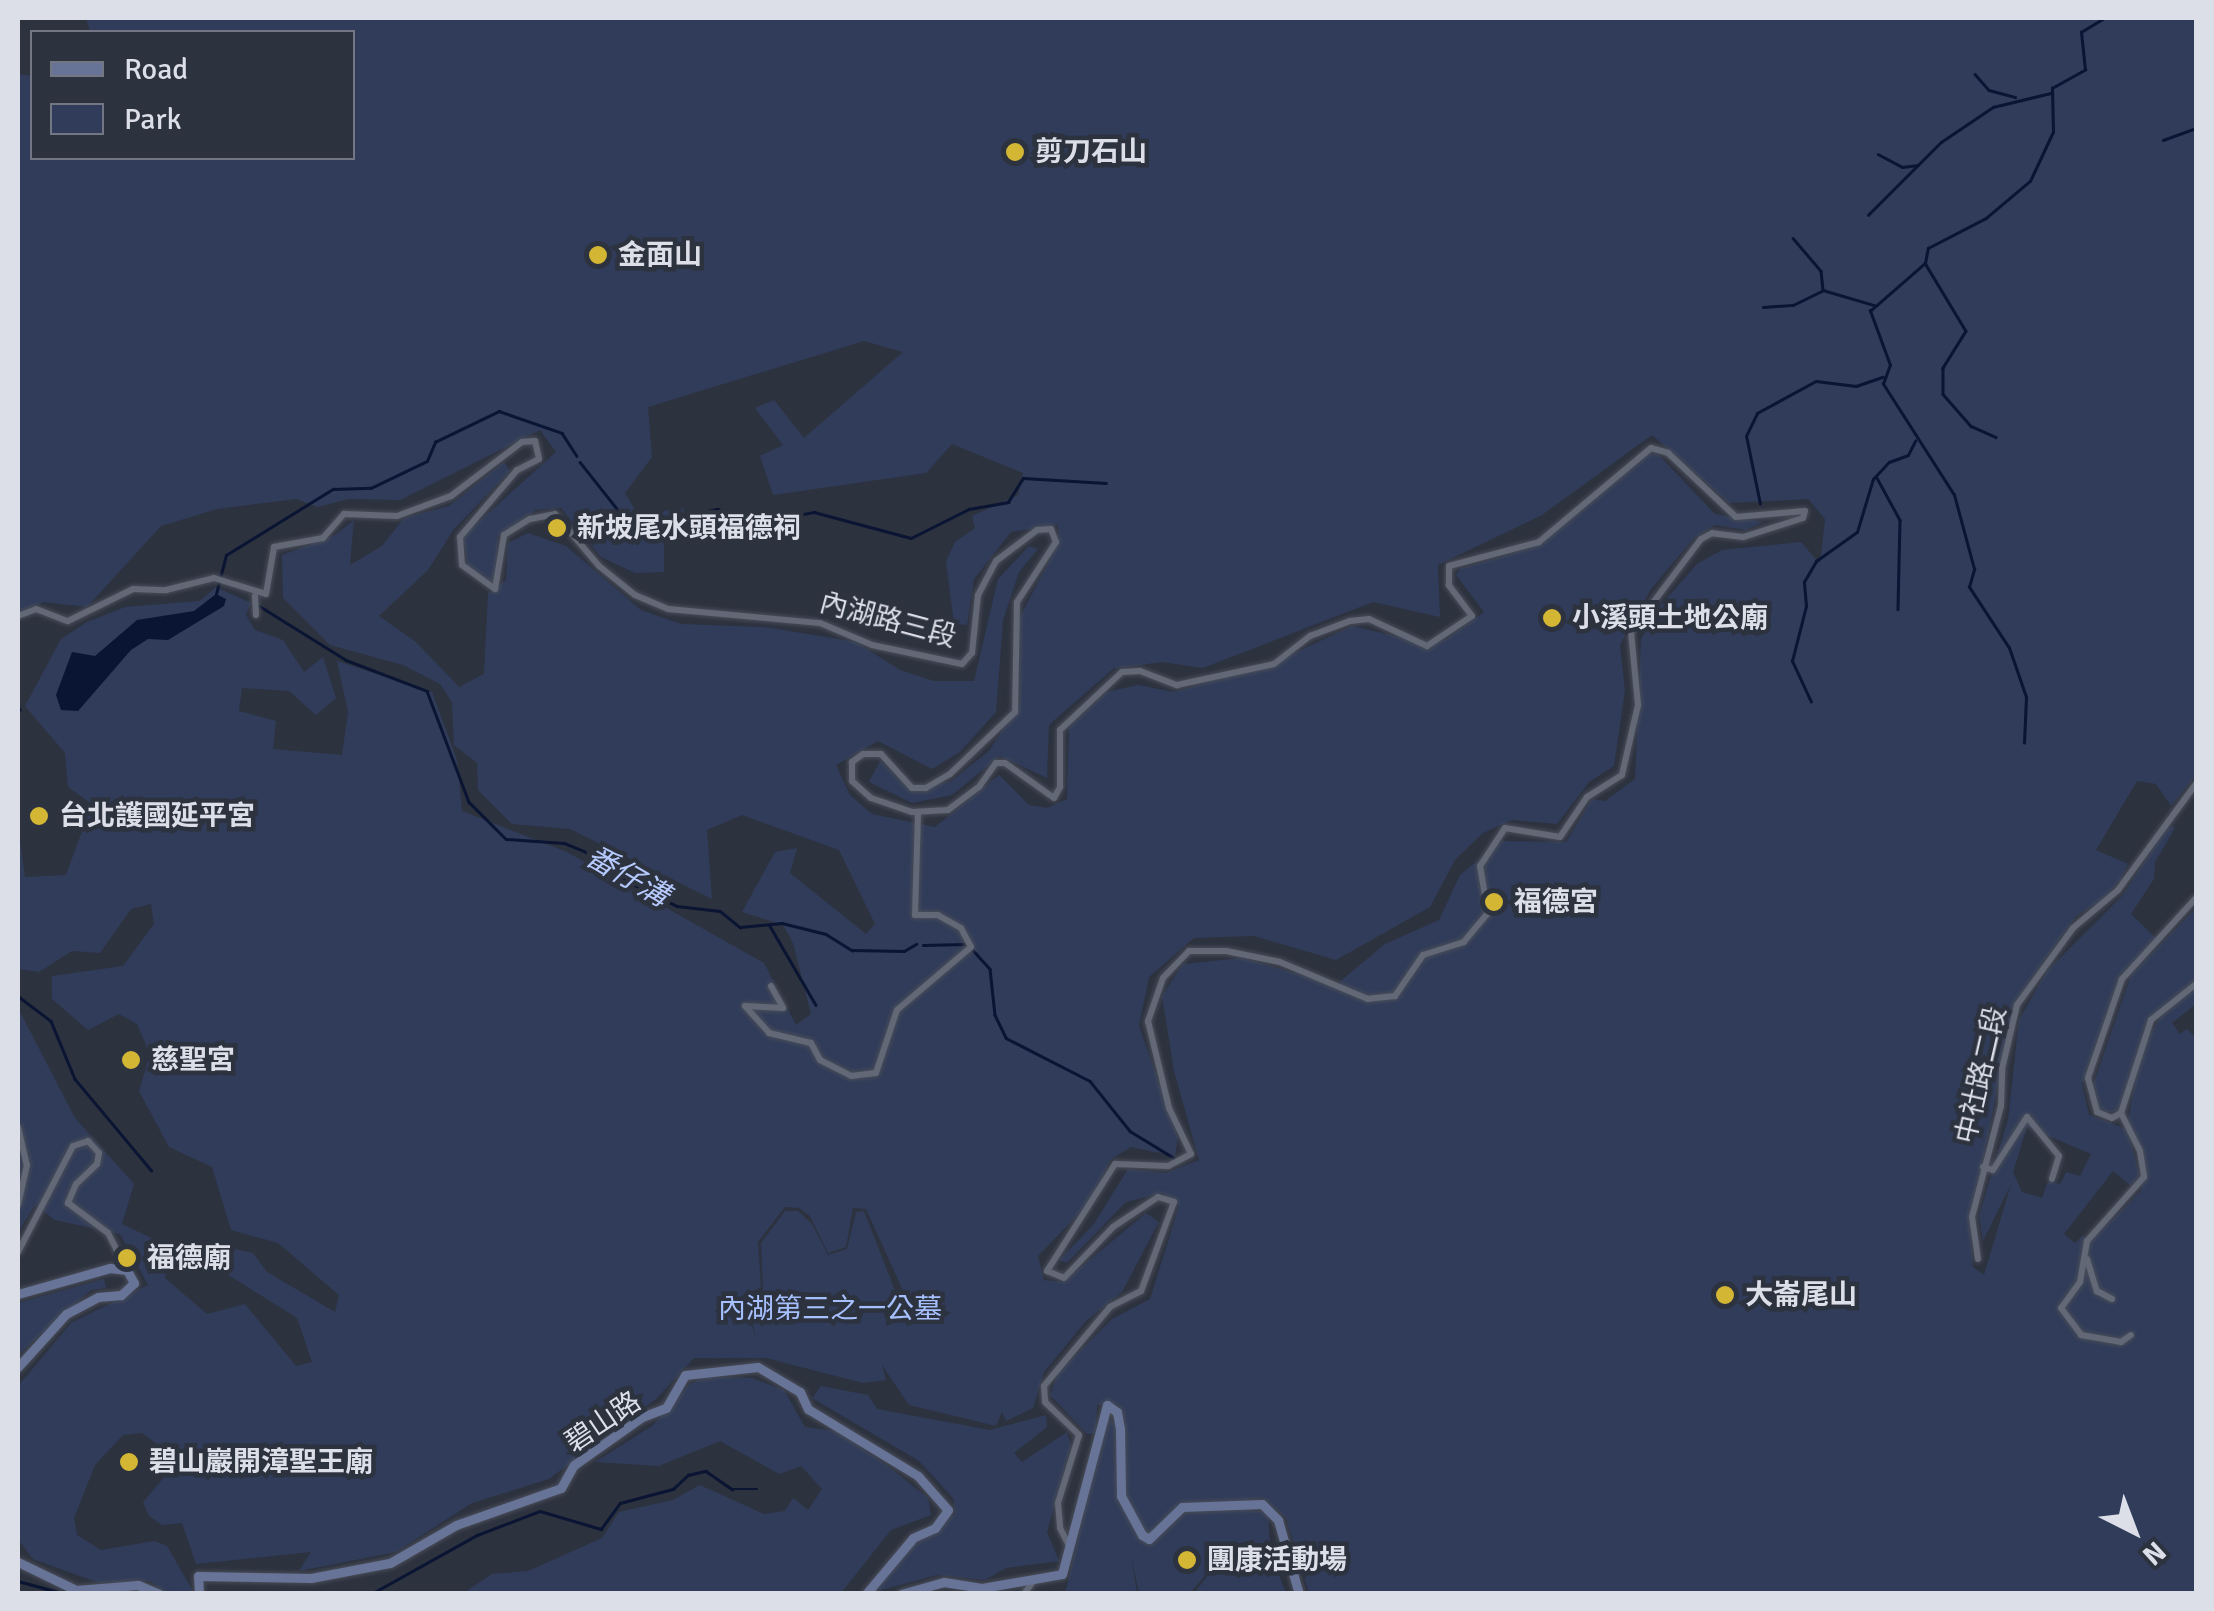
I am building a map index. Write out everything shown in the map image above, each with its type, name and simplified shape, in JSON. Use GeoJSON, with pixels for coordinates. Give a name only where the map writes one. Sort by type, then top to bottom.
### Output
{"type":"FeatureCollection","features":[{"type":"Feature","properties":{"kind":"street","name":"內湖路三段"},"geometry":{"type":"LineString","coordinates":[[255,596],[270,588],[267,558],[274,547],[323,538],[344,514],[398,516],[450,496],[522,442],[536,441],[540,458],[517,470],[460,537],[462,565],[494,589],[504,535],[530,519],[555,514],[599,566],[635,595],[668,610],[820,623],[872,645],[962,664],[972,653],[978,595],[996,562],[1037,530],[1051,529],[1056,542],[1017,602],[1016,712],[950,774],[926,788],[912,788],[880,754],[863,754],[852,762],[852,781],[871,798],[918,812]]}},
{"type":"Feature","properties":{"kind":"street"},"geometry":{"type":"LineString","coordinates":[[771,986],[783,1008],[745,1006],[770,1032],[811,1043],[820,1060],[851,1076],[876,1073],[898,1010],[971,947],[961,928],[938,915],[914,915],[918,812],[957,807],[996,763],[1006,762],[1054,798],[1060,787],[1060,730],[1122,672],[1140,671],[1177,685],[1274,664],[1319,631],[1369,619],[1427,646],[1472,616],[1449,585],[1449,566],[1539,542],[1652,448],[1668,452],[1736,518],[1798,509],[1806,515],[1743,536],[1712,532],[1701,538],[1630,632],[1638,705],[1622,775],[1587,797],[1560,838],[1506,828],[1480,866],[1488,913],[1464,942],[1423,955],[1395,996],[1368,999],[1280,962],[1226,951],[1190,951],[1163,978],[1148,1022],[1169,1108],[1191,1154],[1168,1166],[1115,1164],[1047,1271],[1064,1278],[1113,1227],[1158,1197],[1174,1202],[1141,1291],[1110,1306],[1044,1386],[1045,1402],[1079,1435],[1058,1503],[1060,1528],[1071,1549]]}},
{"type":"Feature","properties":{"kind":"street"},"geometry":{"type":"LineString","coordinates":[[18,616],[36,609],[68,621],[133,589],[219,580],[255,596],[256,614]]}},
{"type":"Feature","properties":{"kind":"street","name":"中社路二段"},"geometry":{"type":"LineString","coordinates":[[1978,1258],[1972,1217],[2001,1106],[2002,1069],[2018,1005],[2072,928],[2118,890],[2196,784]]}},
{"type":"Feature","properties":{"kind":"street"},"geometry":{"type":"LineString","coordinates":[[2196,898],[2122,979],[2087,1087],[2097,1112],[2112,1118],[2121,1113],[2151,1020],[2196,984]]}},
{"type":"Feature","properties":{"kind":"street"},"geometry":{"type":"LineString","coordinates":[[2121,1113],[2140,1151],[2144,1176],[2086,1242],[2080,1282],[2061,1308],[2081,1334],[2121,1342],[2131,1336]]}},
{"type":"Feature","properties":{"kind":"street"},"geometry":{"type":"LineString","coordinates":[[1983,1167],[1994,1170],[2027,1117],[2059,1156],[2052,1179]]}},
{"type":"Feature","properties":{"kind":"street"},"geometry":{"type":"LineString","coordinates":[[18,1127],[27,1164],[18,1205]]}},
{"type":"Feature","properties":{"kind":"street"},"geometry":{"type":"LineString","coordinates":[[18,1252],[73,1146],[88,1140],[98,1153],[98,1164],[76,1184],[68,1203],[108,1234],[127,1270],[130,1289],[66,1314],[18,1366]]}},
{"type":"Feature","properties":{"kind":"street"},"geometry":{"type":"LineString","coordinates":[[2086,1253],[2097,1290],[2112,1298]]}},
{"type":"Feature","properties":{"kind":"street"},"geometry":{"type":"LineString","coordinates":[[18,1294],[110,1268],[127,1270]]}},
{"type":"Feature","properties":{"kind":"street","name":"碧山路"},"geometry":{"type":"LineString","coordinates":[[200,1594],[198,1576],[311,1578],[390,1563],[456,1525],[561,1488],[574,1465],[642,1417],[666,1408],[685,1375],[758,1367],[800,1392],[808,1409],[918,1476],[948,1510],[934,1528],[913,1538],[866,1594]]}},
{"type":"Feature","properties":{"kind":"street"},"geometry":{"type":"LineString","coordinates":[[900,1594],[944,1582],[982,1588],[1062,1574],[1101,1414],[1114,1406],[1120,1496],[1142,1535],[1149,1538],[1182,1508],[1262,1504],[1278,1520],[1299,1594]]}},
{"type":"Feature","properties":{"kind":"street"},"geometry":{"type":"LineString","coordinates":[[18,1562],[96,1593],[138,1586],[159,1594]]}},
{"type":"Feature","properties":{"kind":"street"},"geometry":{"type":"LineString","coordinates":[[1024,1594],[1034,1579]]}},
{"type":"Feature","properties":{"kind":"green space"},"geometry":{"type":"Polygon","coordinates":[[[86,18],[2196,18],[2196,775],[2171,806],[2156,784],[2137,781],[2096,850],[2128,864],[2121,879],[2102,901],[2076,916],[2014,1004],[1970,1226],[1973,1267],[1984,1275],[2011,1184],[1983,1241],[1979,1216],[2008,1119],[2019,1020],[2047,971],[2122,896],[2169,825],[2175,828],[2155,862],[2154,879],[2131,914],[2157,939],[2122,973],[2082,1084],[2089,1115],[2127,1129],[2140,1176],[2131,1186],[2113,1171],[2064,1234],[2075,1243],[2082,1236],[2090,1241],[2141,1191],[2144,1156],[2128,1122],[2140,1053],[2164,1011],[2196,986],[2196,1004],[2172,1023],[2180,1034],[2187,1029],[2196,1038],[2196,1593],[1309,1593],[1286,1518],[1263,1498],[1249,1499],[1248,1510],[1268,1512],[1270,1546],[1226,1551],[1190,1593],[1139,1593],[1131,1556],[1137,1593],[1065,1594],[1106,1418],[1117,1424],[1120,1511],[1123,1415],[1118,1405],[1097,1405],[1096,1433],[1087,1434],[1050,1395],[1058,1373],[1112,1319],[1150,1299],[1179,1206],[1163,1193],[1126,1202],[1067,1263],[1059,1260],[1094,1224],[1128,1169],[1166,1173],[1199,1160],[1174,1071],[1162,996],[1183,964],[1242,958],[1336,985],[1385,944],[1439,920],[1460,875],[1502,841],[1566,842],[1592,799],[1605,801],[1635,779],[1641,639],[1658,608],[1697,564],[1722,550],[1801,542],[1820,564],[1825,519],[1808,499],[1729,503],[1652,435],[1542,515],[1438,565],[1440,617],[1373,602],[1203,668],[1162,662],[1113,669],[1049,725],[1047,778],[1000,756],[952,795],[912,803],[869,782],[880,761],[904,785],[950,782],[989,751],[1020,703],[1019,619],[1059,542],[1058,525],[1011,532],[974,579],[967,625],[954,624],[946,561],[955,542],[975,528],[972,516],[1018,495],[1023,473],[952,444],[926,473],[773,495],[760,456],[783,445],[755,408],[774,400],[804,438],[903,352],[864,341],[648,407],[652,457],[625,493],[638,515],[683,508],[691,539],[664,540],[664,572],[635,573],[601,557],[561,508],[536,510],[498,536],[497,581],[490,584],[468,567],[463,536],[556,452],[540,430],[400,500],[348,499],[318,507],[296,499],[217,509],[161,526],[87,607],[44,602],[18,613],[18,74],[30,76],[30,160],[355,160],[355,30],[89,30],[86,18]],[[2027,1127],[2013,1172],[2022,1192],[2042,1198],[2048,1181],[2060,1184],[2066,1172],[2080,1176],[2091,1154],[2027,1127]]]}},
{"type":"Feature","properties":{"kind":"green space","name":"內湖第三之一公墓"},"geometry":{"type":"Polygon","coordinates":[[[1657,453],[1715,514],[1763,522],[1746,530],[1715,525],[1694,538],[1651,589],[1620,645],[1625,690],[1614,766],[1589,782],[1557,824],[1512,820],[1483,833],[1455,860],[1430,907],[1336,960],[1254,936],[1194,938],[1149,977],[1139,1026],[1178,1137],[1175,1156],[1131,1147],[1110,1160],[1092,1200],[1038,1256],[1044,1280],[1063,1282],[1146,1213],[1159,1222],[1122,1292],[1086,1321],[1044,1372],[1033,1408],[1006,1421],[1002,1412],[996,1426],[909,1405],[882,1365],[886,1380],[863,1383],[766,1358],[694,1358],[656,1399],[549,1479],[472,1503],[396,1552],[299,1571],[311,1552],[196,1564],[182,1523],[162,1525],[149,1516],[143,1502],[167,1474],[165,1450],[142,1433],[123,1435],[95,1465],[74,1518],[77,1535],[101,1550],[155,1541],[167,1546],[194,1593],[166,1593],[150,1581],[99,1583],[33,1559],[18,1539],[18,1386],[71,1323],[148,1285],[120,1234],[55,1220],[35,1205],[18,1232],[18,1008],[75,1118],[134,1184],[122,1224],[172,1248],[165,1278],[207,1314],[245,1304],[296,1366],[312,1362],[297,1318],[211,1264],[185,1238],[253,1253],[267,1272],[335,1312],[339,1295],[278,1243],[231,1230],[212,1167],[169,1147],[139,1091],[150,1054],[137,1024],[119,1014],[88,1030],[52,999],[52,976],[123,966],[154,924],[151,904],[131,909],[100,953],[72,951],[39,972],[18,969],[18,826],[25,877],[66,875],[92,804],[68,787],[65,753],[25,706],[61,639],[87,622],[125,607],[200,601],[216,587],[251,603],[246,615],[255,630],[283,640],[304,672],[323,657],[336,698],[316,715],[289,691],[242,688],[239,711],[276,721],[273,749],[342,755],[348,712],[337,661],[432,692],[457,760],[462,811],[567,852],[764,963],[796,1025],[811,1014],[793,943],[783,925],[742,912],[775,852],[797,848],[790,873],[866,934],[875,924],[839,850],[742,815],[707,830],[712,899],[570,829],[512,824],[478,790],[477,763],[454,745],[452,702],[440,684],[403,665],[330,645],[283,598],[282,555],[335,535],[354,520],[350,565],[382,546],[404,518],[449,506],[504,462],[510,471],[454,529],[428,570],[379,616],[416,642],[459,687],[484,674],[488,593],[506,580],[508,543],[528,533],[566,546],[641,610],[681,624],[765,627],[856,642],[900,670],[934,681],[974,681],[998,579],[1029,546],[1038,549],[1019,572],[1003,620],[996,712],[960,752],[932,769],[878,741],[836,765],[850,795],[872,814],[935,827],[999,775],[1029,805],[1047,808],[1067,799],[1069,727],[1107,692],[1138,685],[1174,692],[1271,664],[1352,626],[1417,641],[1445,640],[1484,612],[1456,575],[1460,569],[1530,548],[1594,491],[1608,489],[1646,455],[1657,453]],[[785,1207],[758,1242],[761,1287],[745,1297],[755,1337],[749,1297],[763,1290],[761,1243],[785,1211],[798,1211],[812,1224],[828,1255],[847,1249],[856,1212],[864,1211],[896,1293],[924,1301],[904,1293],[866,1209],[853,1208],[846,1247],[828,1253],[810,1216],[799,1208],[785,1207]]]}},
{"type":"Feature","properties":{"kind":"green space"},"geometry":{"type":"Polygon","coordinates":[[[2196,908],[2196,981],[2147,1021],[2120,1110],[2106,1113],[2096,1105],[2093,1085],[2131,975],[2196,908]]]}},
{"type":"Feature","properties":{"kind":"green space"},"geometry":{"type":"Polygon","coordinates":[[[104,1279],[106,1288],[91,1290],[18,1355],[18,1303],[104,1279]]]}},
{"type":"Feature","properties":{"kind":"green space"},"geometry":{"type":"Polygon","coordinates":[[[707,1377],[752,1378],[784,1390],[805,1427],[836,1431],[888,1466],[928,1498],[931,1515],[891,1530],[841,1593],[462,1594],[492,1574],[528,1571],[602,1538],[619,1512],[673,1500],[700,1485],[764,1514],[785,1511],[793,1498],[808,1510],[822,1489],[801,1466],[779,1474],[720,1441],[659,1466],[595,1462],[652,1426],[690,1384],[707,1377]]]}},
{"type":"Feature","properties":{"kind":"green space"},"geometry":{"type":"Polygon","coordinates":[[[821,1386],[868,1395],[877,1409],[990,1430],[1046,1415],[1047,1427],[1014,1453],[1022,1462],[1067,1432],[1071,1445],[1047,1532],[1059,1561],[1006,1568],[985,1580],[937,1575],[874,1592],[877,1580],[914,1543],[955,1514],[953,1498],[919,1461],[812,1398],[821,1386]]]}},
{"type":"Feature","properties":{"kind":"green space"},"geometry":{"type":"Polygon","coordinates":[[[1269,1550],[1286,1593],[1194,1593],[1225,1554],[1269,1550]]]}},
{"type":"Feature","properties":{"kind":"shaded area"},"geometry":{"type":"Polygon","coordinates":[[[216,594],[226,599],[224,606],[168,640],[148,639],[131,650],[78,711],[61,710],[56,695],[72,652],[95,656],[137,620],[194,611],[216,594]]]}},
{"type":"Feature","properties":{"kind":"waterway"},"geometry":{"type":"LineString","coordinates":[[2024,743],[2026,697],[2009,648],[1969,587],[1974,569],[1954,495],[1883,384],[1890,365],[1870,311],[1925,263],[1928,248],[1986,218],[2030,181],[2053,132],[2052,88],[2085,70],[2081,32],[2104,18]]}},
{"type":"Feature","properties":{"kind":"waterway"},"geometry":{"type":"LineString","coordinates":[[1975,74],[1989,90],[2015,97]]}},
{"type":"Feature","properties":{"kind":"waterway"},"geometry":{"type":"LineString","coordinates":[[1868,215],[1941,142],[1993,107],[2051,93]]}},
{"type":"Feature","properties":{"kind":"waterway"},"geometry":{"type":"LineString","coordinates":[[2163,140],[2196,128]]}},
{"type":"Feature","properties":{"kind":"waterway"},"geometry":{"type":"LineString","coordinates":[[1878,154],[1902,167],[1918,165]]}},
{"type":"Feature","properties":{"kind":"waterway"},"geometry":{"type":"LineString","coordinates":[[1793,238],[1821,271],[1823,290],[1874,305]]}},
{"type":"Feature","properties":{"kind":"waterway"},"geometry":{"type":"LineString","coordinates":[[1925,263],[1966,331],[1943,368],[1943,394],[1971,426],[1996,437]]}},
{"type":"Feature","properties":{"kind":"waterway"},"geometry":{"type":"LineString","coordinates":[[1763,307],[1793,305],[1822,291]]}},
{"type":"Feature","properties":{"kind":"waterway"},"geometry":{"type":"LineString","coordinates":[[1760,504],[1746,436],[1757,413],[1816,381],[1856,386],[1882,377]]}},
{"type":"Feature","properties":{"kind":"waterway","name":"番仔溝"},"geometry":{"type":"LineString","coordinates":[[216,594],[226,555],[333,489],[371,488],[427,461],[435,442],[499,411],[562,433],[577,456]]}},
{"type":"Feature","properties":{"kind":"waterway"},"geometry":{"type":"LineString","coordinates":[[1811,702],[1792,661],[1806,606],[1804,582],[1816,561],[1857,532],[1873,479],[1889,462],[1908,455],[1915,441]]}},
{"type":"Feature","properties":{"kind":"waterway","name":"番仔溝"},"geometry":{"type":"LineString","coordinates":[[580,462],[622,515],[675,518],[717,509],[765,521],[814,512],[911,538],[969,509],[1008,502],[1023,478],[1106,483]]}},
{"type":"Feature","properties":{"kind":"waterway"},"geometry":{"type":"LineString","coordinates":[[1876,476],[1900,520],[1898,609]]}},
{"type":"Feature","properties":{"kind":"waterway","name":"番仔溝"},"geometry":{"type":"LineString","coordinates":[[258,605],[346,660],[427,691],[469,802],[506,839],[564,843],[601,858],[625,880],[677,906],[720,911],[740,927],[782,923],[826,934],[852,950],[904,951],[916,944]]}},
{"type":"Feature","properties":{"kind":"waterway","name":"番仔溝"},"geometry":{"type":"LineString","coordinates":[[18,706],[20,710]]}},
{"type":"Feature","properties":{"kind":"waterway"},"geometry":{"type":"LineString","coordinates":[[770,926],[816,1005]]}},
{"type":"Feature","properties":{"kind":"waterway"},"geometry":{"type":"LineString","coordinates":[[923,945],[966,944]]}},
{"type":"Feature","properties":{"kind":"waterway"},"geometry":{"type":"LineString","coordinates":[[972,949],[990,969],[995,1015],[1006,1038],[1090,1081],[1130,1131],[1174,1158]]}},
{"type":"Feature","properties":{"kind":"waterway"},"geometry":{"type":"LineString","coordinates":[[18,996],[51,1021],[75,1079],[151,1170]]}},
{"type":"Feature","properties":{"kind":"waterway"},"geometry":{"type":"LineString","coordinates":[[371,1594],[477,1535],[540,1511],[601,1529],[620,1503],[673,1489],[688,1475],[706,1471],[732,1489],[757,1489]]}},
{"type":"Feature","properties":{"kind":"waterway"},"geometry":{"type":"LineString","coordinates":[[18,1581],[66,1594]]}},
{"type":"Feature","properties":{"kind":"place","name":"剪刀石山"},"geometry":{"type":"Point","coordinates":[1015,152]}},
{"type":"Feature","properties":{"kind":"place","name":"金面山"},"geometry":{"type":"Point","coordinates":[598,255]}},
{"type":"Feature","properties":{"kind":"place","name":"新坡尾水頭福德祠"},"geometry":{"type":"Point","coordinates":[557,528]}},
{"type":"Feature","properties":{"kind":"place","name":"小溪頭土地公廟"},"geometry":{"type":"Point","coordinates":[1552,618]}},
{"type":"Feature","properties":{"kind":"place","name":"台北護國延平宮"},"geometry":{"type":"Point","coordinates":[39,816]}},
{"type":"Feature","properties":{"kind":"place","name":"福德宮"},"geometry":{"type":"Point","coordinates":[1494,902]}},
{"type":"Feature","properties":{"kind":"place","name":"慈聖宮"},"geometry":{"type":"Point","coordinates":[131,1060]}},
{"type":"Feature","properties":{"kind":"place","name":"福德廟"},"geometry":{"type":"Point","coordinates":[127,1258]}},
{"type":"Feature","properties":{"kind":"place","name":"大崙尾山"},"geometry":{"type":"Point","coordinates":[1725,1295]}},
{"type":"Feature","properties":{"kind":"place","name":"碧山巖開漳聖王廟"},"geometry":{"type":"Point","coordinates":[129,1462]}},
{"type":"Feature","properties":{"kind":"place","name":"團康活動場"},"geometry":{"type":"Point","coordinates":[1187,1560]}}]}
